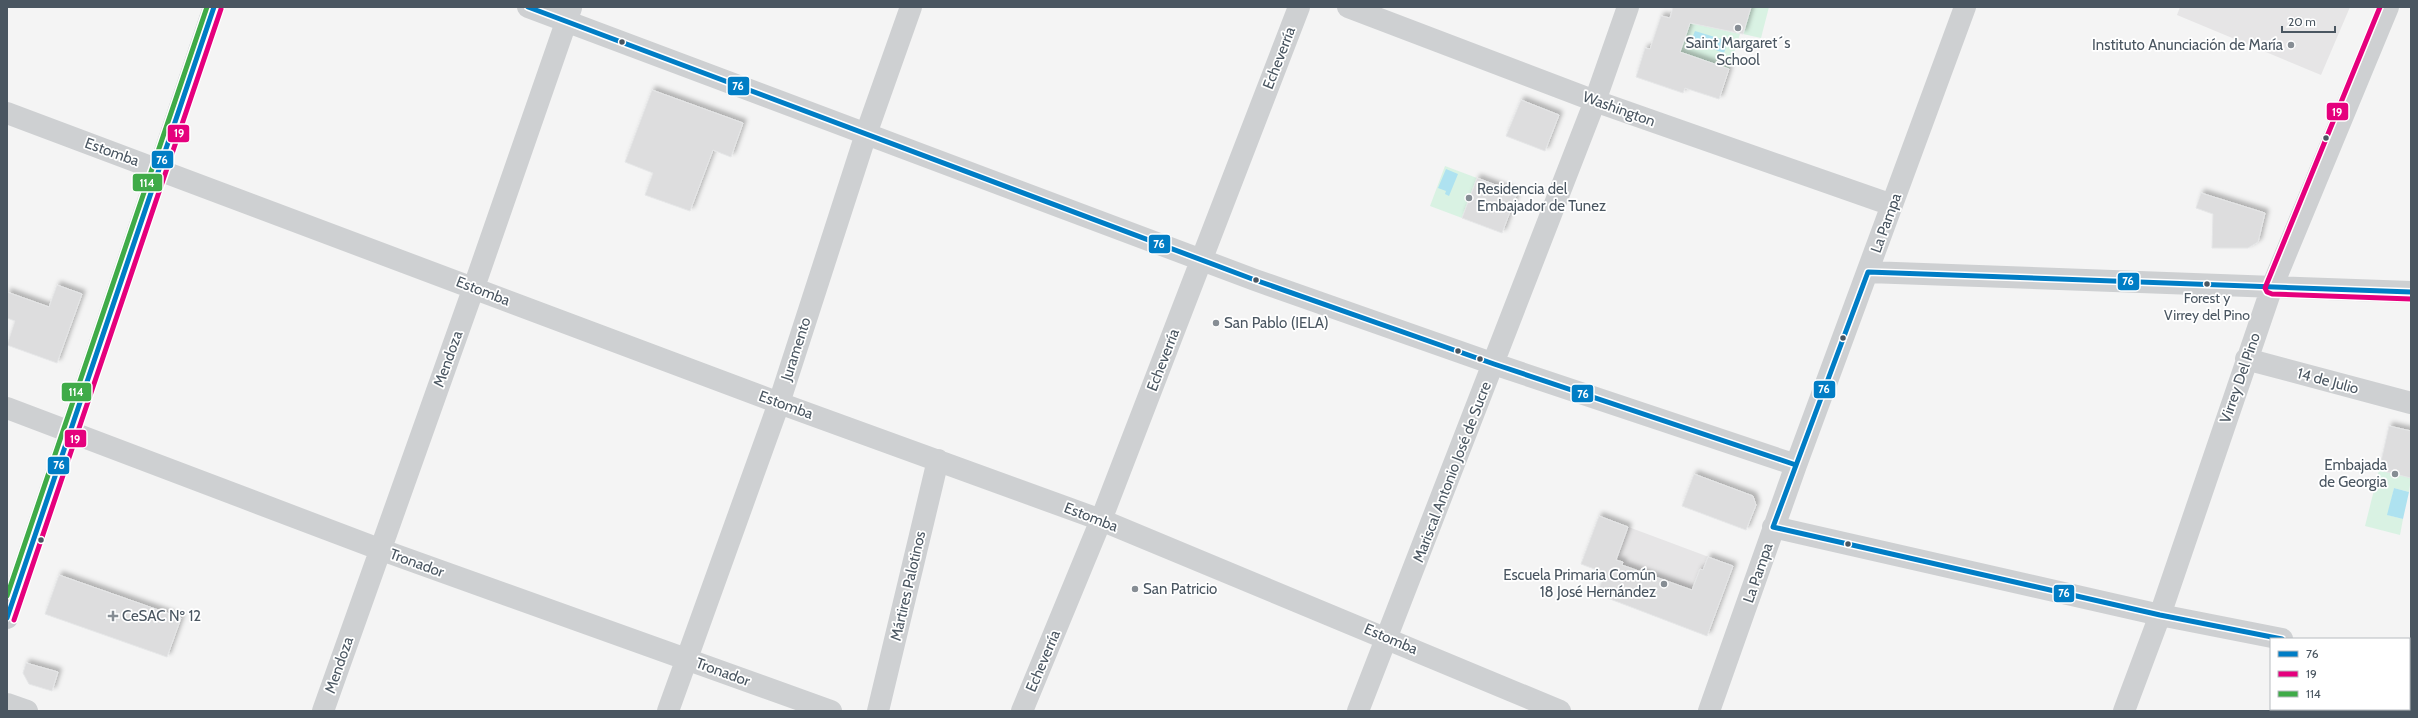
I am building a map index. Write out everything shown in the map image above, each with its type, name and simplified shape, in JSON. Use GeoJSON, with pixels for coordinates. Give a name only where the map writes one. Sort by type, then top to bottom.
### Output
{"type":"FeatureCollection","features":[{"type":"Feature","properties":{"kind":"main road"},"geometry":{"type":"LineString","coordinates":[[7,618],[72,431],[214,7]]}},
{"type":"Feature","properties":{"kind":"street"},"geometry":{"type":"LineString","coordinates":[[528,7],[569,14],[866,134],[1201,261],[1494,364],[1796,465]]}},
{"type":"Feature","properties":{"kind":"street","name":"Juramento"},"geometry":{"type":"LineString","coordinates":[[668,711],[779,403],[866,134],[911,7]]}},
{"type":"Feature","properties":{"kind":"street","name":"Echeverría"},"geometry":{"type":"LineString","coordinates":[[1022,711],[1101,520],[1299,7]]}},
{"type":"Feature","properties":{"kind":"street","name":"Washington"},"geometry":{"type":"LineString","coordinates":[[1348,7],[1595,101],[1892,205]]}},
{"type":"Feature","properties":{"kind":"street","name":"Mariscal Antonio José de Sucre"},"geometry":{"type":"LineString","coordinates":[[1358,711],[1595,101],[1628,7]]}},
{"type":"Feature","properties":{"kind":"street","name":"La Pampa"},"geometry":{"type":"LineString","coordinates":[[1709,711],[1773,527],[1965,7]]}},
{"type":"Feature","properties":{"kind":"street","name":"Virrey Del Pino"},"geometry":{"type":"LineString","coordinates":[[2124,711],[2160,615],[2246,359],[2272,287],[2388,7]]}},
{"type":"Feature","properties":{"kind":"street","name":"Mendoza"},"geometry":{"type":"LineString","coordinates":[[323,711],[379,549],[474,287],[569,14]]}},
{"type":"Feature","properties":{"kind":"street","name":"Estomba"},"geometry":{"type":"LineString","coordinates":[[7,113],[160,169],[779,403],[1101,520],[1386,637],[1560,711]]}},
{"type":"Feature","properties":{"kind":"street"},"geometry":{"type":"LineString","coordinates":[[1868,272],[2411,292]]}},
{"type":"Feature","properties":{"kind":"street","name":"14 de Julio"},"geometry":{"type":"LineString","coordinates":[[2246,359],[2411,403]]}},
{"type":"Feature","properties":{"kind":"street","name":"Tronador"},"geometry":{"type":"LineString","coordinates":[[7,408],[72,431],[379,549],[831,711]]}},
{"type":"Feature","properties":{"kind":"street","name":"Mártires Palotinos"},"geometry":{"type":"LineString","coordinates":[[878,711],[938,460]]}},
{"type":"Feature","properties":{"kind":"street"},"geometry":{"type":"LineString","coordinates":[[1773,527],[2160,615],[2277,638]]}},
{"type":"Feature","properties":{"kind":"street"},"geometry":{"type":"LineString","coordinates":[[7,704],[27,711]]}},
{"type":"Feature","properties":{"kind":"shaded area","name":"Instituto Anunciación de María"},"geometry":{"type":"Polygon","coordinates":[[[2180,7],[2350,7],[2321,75],[2177,15],[2180,7]]]}},
{"type":"Feature","properties":{"kind":"shaded area","name":"Escuela Primaria Común 18 José Hernández"},"geometry":{"type":"Polygon","coordinates":[[[1599,516],[1733,566],[1707,636],[1597,594],[1605,573],[1581,564],[1599,516]]]}},
{"type":"Feature","properties":{"kind":"green space"},"geometry":{"type":"Polygon","coordinates":[[[1751,7],[1769,7],[1761,38],[1743,34],[1751,7]]]}},
{"type":"Feature","properties":{"kind":"green space"},"geometry":{"type":"Polygon","coordinates":[[[1687,22],[1740,34],[1729,69],[1680,52],[1687,22]]]}},
{"type":"Feature","properties":{"kind":"green space"},"geometry":{"type":"Polygon","coordinates":[[[1445,166],[1477,178],[1462,218],[1430,206],[1445,166]]]}},
{"type":"Feature","properties":{"kind":"green space"},"geometry":{"type":"Polygon","coordinates":[[[2379,470],[2411,478],[2409,492],[2394,488],[2388,515],[2403,519],[2400,535],[2365,526],[2379,470]]]}},
{"type":"Feature","properties":{"kind":"water"},"geometry":{"type":"Polygon","coordinates":[[[1695,31],[1728,41],[1724,53],[1691,41],[1695,31]]]}},
{"type":"Feature","properties":{"kind":"water"},"geometry":{"type":"Polygon","coordinates":[[[1446,169],[1458,174],[1449,196],[1445,194],[1446,191],[1438,188],[1446,169]]]}},
{"type":"Feature","properties":{"kind":"water"},"geometry":{"type":"Polygon","coordinates":[[[2394,488],[2409,492],[2403,519],[2387,515],[2394,488]]]}},
{"type":"Feature","properties":{"kind":"building"},"geometry":{"type":"Polygon","coordinates":[[[1673,7],[1751,7],[1743,34],[1690,23],[1680,52],[1729,69],[1719,99],[1685,88],[1683,93],[1636,77],[1645,48],[1650,49],[1661,16],[1670,18],[1673,7]]]}},
{"type":"Feature","properties":{"kind":"building"},"geometry":{"type":"Polygon","coordinates":[[[652,90],[743,123],[731,157],[713,150],[690,211],[645,195],[653,173],[625,162],[652,90]]]}},
{"type":"Feature","properties":{"kind":"building"},"geometry":{"type":"Polygon","coordinates":[[[1521,100],[1559,115],[1545,151],[1506,136],[1521,100]]]}},
{"type":"Feature","properties":{"kind":"building"},"geometry":{"type":"Polygon","coordinates":[[[1477,178],[1517,193],[1502,233],[1462,218],[1477,178]]]}},
{"type":"Feature","properties":{"kind":"building"},"geometry":{"type":"Polygon","coordinates":[[[2201,193],[2265,213],[2258,242],[2248,248],[2212,248],[2213,214],[2196,208],[2201,193]]]}},
{"type":"Feature","properties":{"kind":"building"},"geometry":{"type":"Polygon","coordinates":[[[57,285],[82,294],[57,363],[7,345],[15,321],[7,318],[7,292],[49,307],[57,285]]]}},
{"type":"Feature","properties":{"kind":"building"},"geometry":{"type":"Polygon","coordinates":[[[2389,426],[2411,431],[2411,478],[2379,470],[2389,426]]]}},
{"type":"Feature","properties":{"kind":"building"},"geometry":{"type":"Polygon","coordinates":[[[1694,474],[1753,496],[1756,505],[1746,530],[1682,506],[1694,474]]]}},
{"type":"Feature","properties":{"kind":"building","name":"Escuela Primaria Común 18 José Hernández"},"geometry":{"type":"Polygon","coordinates":[[[1599,516],[1628,527],[1616,560],[1623,562],[1622,565],[1692,590],[1700,569],[1703,570],[1708,557],[1733,566],[1707,636],[1597,594],[1605,573],[1581,564],[1599,516]]]}},
{"type":"Feature","properties":{"kind":"building","name":"CeSAC Nº 12"},"geometry":{"type":"Polygon","coordinates":[[[59,575],[181,618],[167,657],[45,614],[59,575]]]}},
{"type":"Feature","properties":{"kind":"building"},"geometry":{"type":"Polygon","coordinates":[[[26,663],[58,672],[52,691],[29,684],[23,673],[26,663]]]}},
{"type":"Feature","properties":{"kind":"transit line","name":"114"},"geometry":{"type":"LineString","coordinates":[[7,596],[207,7]]}},
{"type":"Feature","properties":{"kind":"transit line","name":"76"},"geometry":{"type":"LineString","coordinates":[[7,618],[214,7]]}},
{"type":"Feature","properties":{"kind":"transit line","name":"76"},"geometry":{"type":"LineString","coordinates":[[528,7],[1255,280],[1494,364],[1796,465]]}},
{"type":"Feature","properties":{"kind":"transit line","name":"19"},"geometry":{"type":"LineString","coordinates":[[2380,7],[2265,288],[2267,292],[2272,294],[2411,299]]}},
{"type":"Feature","properties":{"kind":"transit line","name":"19"},"geometry":{"type":"LineString","coordinates":[[14,620],[221,9]]}},
{"type":"Feature","properties":{"kind":"transit line","name":"76"},"geometry":{"type":"LineString","coordinates":[[2277,638],[2160,615],[1773,527],[1868,272],[2411,292]]}},
{"type":"Feature","properties":{"kind":"place","name":"Saint Margaret´s School"},"geometry":{"type":"Point","coordinates":[1738,28]}},
{"type":"Feature","properties":{"kind":"place","name":"Instituto Anunciación de María"},"geometry":{"type":"Point","coordinates":[2291,45]}},
{"type":"Feature","properties":{"kind":"place","name":"Residencia del Embajador de Tunez"},"geometry":{"type":"Point","coordinates":[1469,198]}},
{"type":"Feature","properties":{"kind":"place","name":"Forest y Virrey del Pino"},"geometry":{"type":"Point","coordinates":[2207,284]}},
{"type":"Feature","properties":{"kind":"place","name":"San Pablo (IELA)"},"geometry":{"type":"Point","coordinates":[1216,323]}},
{"type":"Feature","properties":{"kind":"place","name":"Embajada de Georgia"},"geometry":{"type":"Point","coordinates":[2395,474]}},
{"type":"Feature","properties":{"kind":"place","name":"Escuela Primaria Común 18 José Hernández"},"geometry":{"type":"Point","coordinates":[1664,584]}},
{"type":"Feature","properties":{"kind":"place","name":"San Patricio"},"geometry":{"type":"Point","coordinates":[1135,589]}},
{"type":"Feature","properties":{"kind":"place","name":"CeSAC Nº 12"},"geometry":{"type":"Point","coordinates":[113,616]}}]}
